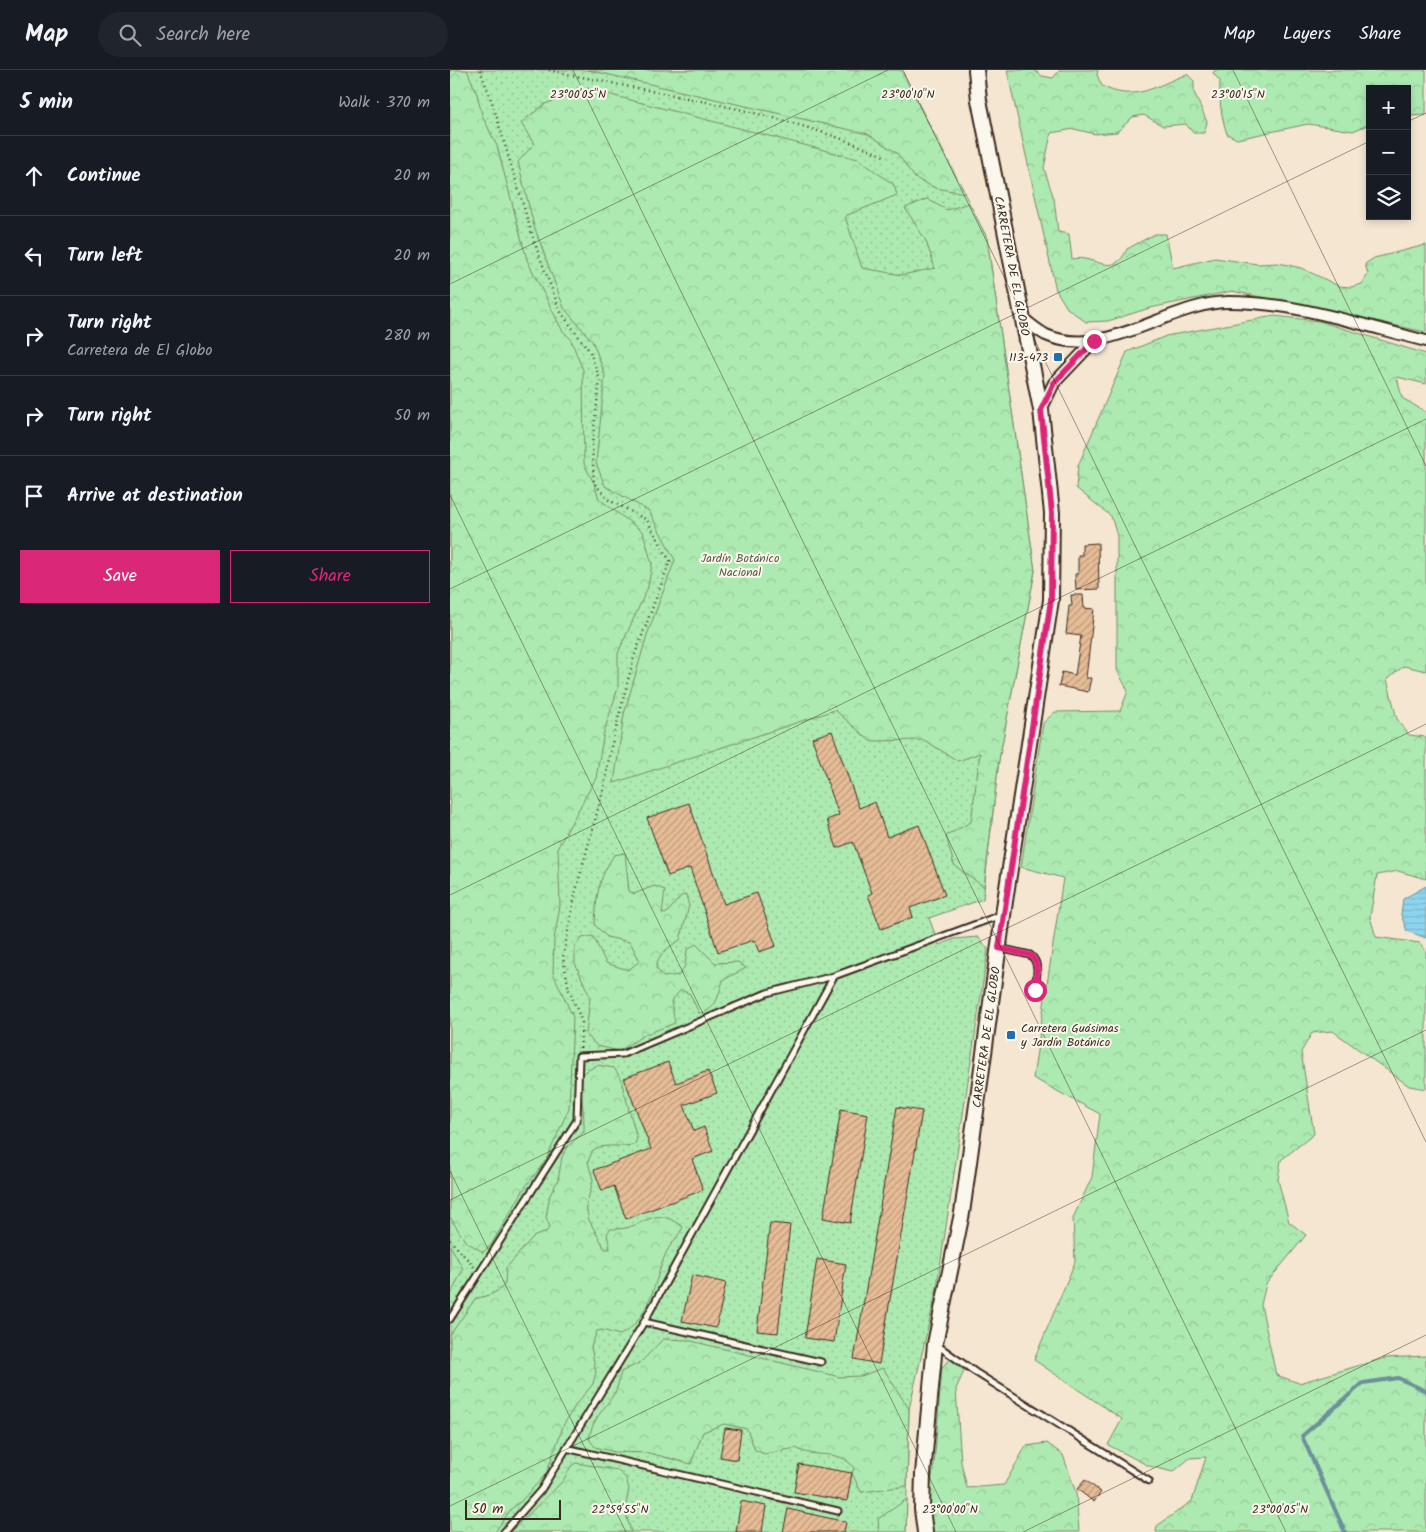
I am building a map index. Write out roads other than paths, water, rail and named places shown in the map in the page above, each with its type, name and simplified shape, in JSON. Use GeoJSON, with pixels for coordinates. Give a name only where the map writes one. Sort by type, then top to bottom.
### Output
{"type":"FeatureCollection","features":[{"type":"Feature","properties":{"kind":"main road","name":"CARRETERA DE EL GLOBO"},"geometry":{"type":"LineString","coordinates":[[925,1532],[922,1509],[923,1482],[935,1344],[962,1213],[1003,914],[1051,600],[1052,513],[1041,410],[979,100],[976,70]]}},
{"type":"Feature","properties":{"kind":"street"},"geometry":{"type":"LineString","coordinates":[[1022,317],[1047,335],[1074,341],[1094,341],[1136,329],[1182,310],[1228,302],[1279,306],[1426,340]]}},
{"type":"Feature","properties":{"kind":"street"},"geometry":{"type":"LineString","coordinates":[[1041,410],[1054,383],[1094,341]]}},
{"type":"Feature","properties":{"kind":"lane"},"geometry":{"type":"LineString","coordinates":[[450,1319],[577,1120],[579,1056],[623,1054],[768,993],[834,976],[1003,914]]}},
{"type":"Feature","properties":{"kind":"lane"},"geometry":{"type":"LineString","coordinates":[[999,948],[1030,955],[1034,958],[1038,970],[1035,990]]}},
{"type":"Feature","properties":{"kind":"lane"},"geometry":{"type":"LineString","coordinates":[[504,1532],[541,1490],[644,1322],[834,976]]}},
{"type":"Feature","properties":{"kind":"lane"},"geometry":{"type":"LineString","coordinates":[[644,1322],[821,1362]]}},
{"type":"Feature","properties":{"kind":"lane"},"geometry":{"type":"LineString","coordinates":[[935,1344],[1149,1481]]}},
{"type":"Feature","properties":{"kind":"lane"},"geometry":{"type":"LineString","coordinates":[[566,1448],[838,1511]]}},
{"type":"Feature","properties":{"kind":"water"},"geometry":{"type":"Polygon","coordinates":[[[1426,886],[1426,938],[1407,931],[1401,915],[1403,899],[1426,886]]]}},
{"type":"Feature","properties":{"kind":"waterway"},"geometry":{"type":"LineString","coordinates":[[1345,1532],[1302,1436],[1363,1383],[1398,1378],[1426,1391]]}},
{"type":"Feature","properties":{"kind":"place","name":"113-473"},"geometry":{"type":"Point","coordinates":[1058,357]}},
{"type":"Feature","properties":{"kind":"place","name":"Carretera Guásimas y Jardín Botánico"},"geometry":{"type":"Point","coordinates":[1011,1035]}},
{"type":"Feature","properties":{"kind":"park label","name":"Jardín Botánico Nacional"},"geometry":{"type":"Point","coordinates":[740,565]}}]}
